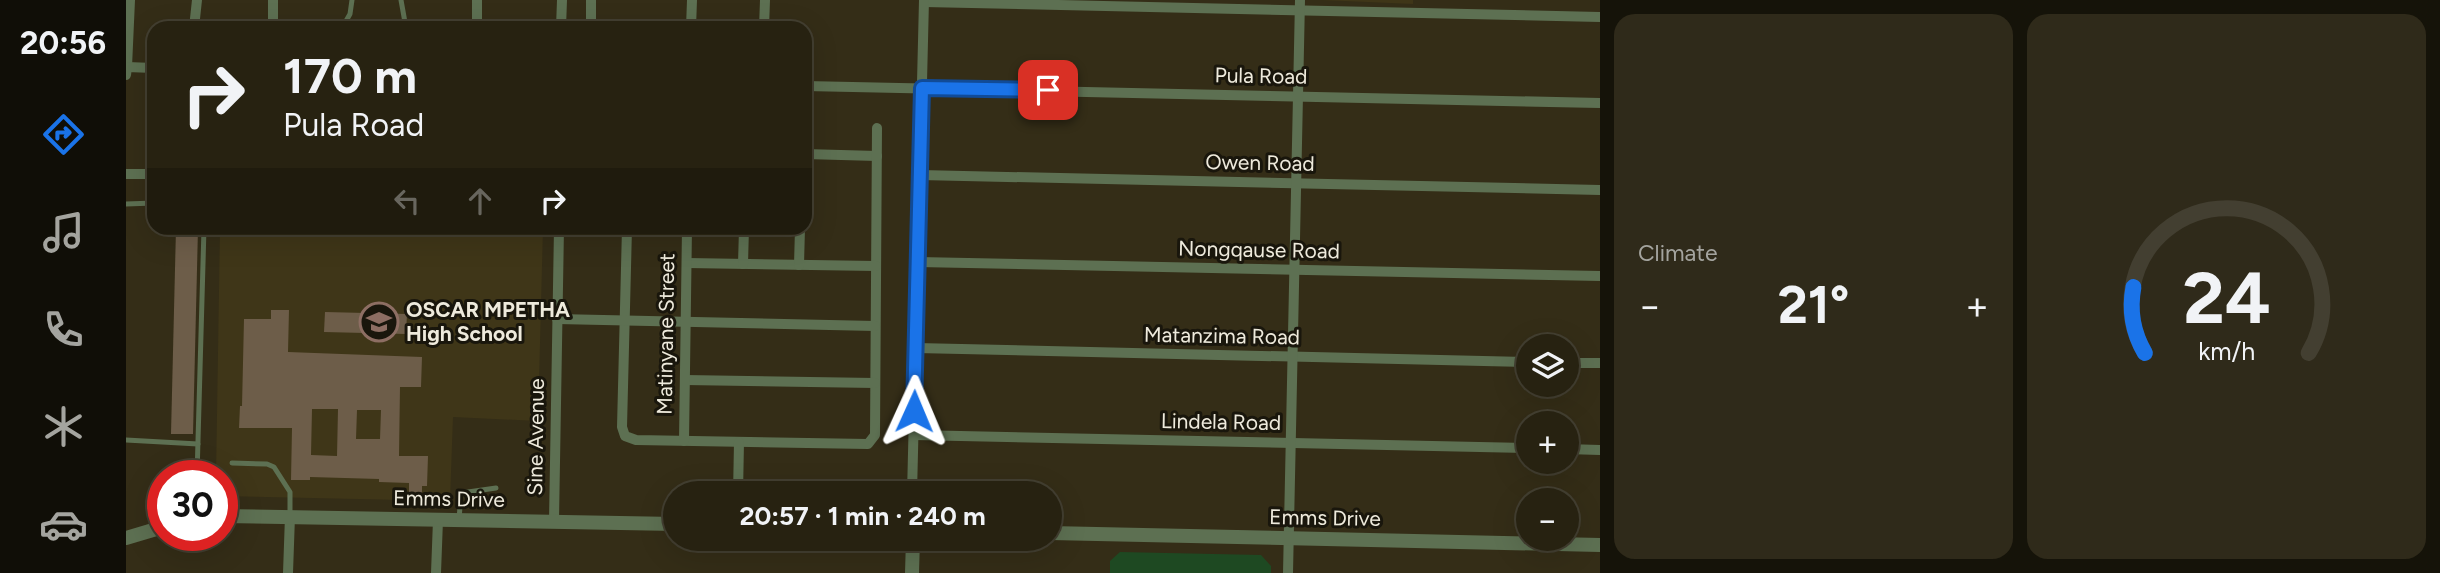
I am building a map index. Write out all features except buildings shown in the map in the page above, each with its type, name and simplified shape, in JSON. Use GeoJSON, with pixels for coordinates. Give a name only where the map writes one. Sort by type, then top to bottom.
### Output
{"type":"FeatureCollection","features":[{"type":"Feature","properties":{"kind":"street"},"geometry":{"type":"LineString","coordinates":[[126,75],[131,0]]}},
{"type":"Feature","properties":{"kind":"street"},"geometry":{"type":"LineString","coordinates":[[195,21],[197,0]]}},
{"type":"Feature","properties":{"kind":"street"},"geometry":{"type":"LineString","coordinates":[[273,21],[274,0]]}},
{"type":"Feature","properties":{"kind":"street"},"geometry":{"type":"LineString","coordinates":[[477,0],[477,21]]}},
{"type":"Feature","properties":{"kind":"street"},"geometry":{"type":"LineString","coordinates":[[561,21],[562,0]]}},
{"type":"Feature","properties":{"kind":"street"},"geometry":{"type":"LineString","coordinates":[[591,0],[591,21]]}},
{"type":"Feature","properties":{"kind":"street"},"geometry":{"type":"LineString","coordinates":[[691,21],[692,0]]}},
{"type":"Feature","properties":{"kind":"street"},"geometry":{"type":"LineString","coordinates":[[764,21],[765,0]]}},
{"type":"Feature","properties":{"kind":"street"},"geometry":{"type":"LineString","coordinates":[[912,481],[924,1],[1300,5],[1600,17]]}},
{"type":"Feature","properties":{"kind":"street"},"geometry":{"type":"LineString","coordinates":[[1288,573],[1300,5]]}},
{"type":"Feature","properties":{"kind":"street"},"geometry":{"type":"LineString","coordinates":[[127,67],[147,68]]}},
{"type":"Feature","properties":{"kind":"street","name":"Pula Road"},"geometry":{"type":"LineString","coordinates":[[812,86],[1600,103]]}},
{"type":"Feature","properties":{"kind":"street"},"geometry":{"type":"LineString","coordinates":[[627,235],[622,427],[625,436],[636,440],[868,444],[875,435],[877,128]]}},
{"type":"Feature","properties":{"kind":"street"},"geometry":{"type":"LineString","coordinates":[[812,154],[877,156]]}},
{"type":"Feature","properties":{"kind":"street"},"geometry":{"type":"LineString","coordinates":[[126,174],[147,174]]}},
{"type":"Feature","properties":{"kind":"street","name":"Owen Road"},"geometry":{"type":"LineString","coordinates":[[920,175],[1600,190]]}},
{"type":"Feature","properties":{"kind":"street","name":"Sine Avenue"},"geometry":{"type":"LineString","coordinates":[[554,522],[559,235]]}},
{"type":"Feature","properties":{"kind":"street","name":"Matinyane Street"},"geometry":{"type":"LineString","coordinates":[[684,441],[687,235]]}},
{"type":"Feature","properties":{"kind":"street"},"geometry":{"type":"LineString","coordinates":[[743,264],[744,235]]}},
{"type":"Feature","properties":{"kind":"street"},"geometry":{"type":"LineString","coordinates":[[799,265],[800,235]]}},
{"type":"Feature","properties":{"kind":"street","name":"Nongqause Road"},"geometry":{"type":"LineString","coordinates":[[918,261],[1600,276]]}},
{"type":"Feature","properties":{"kind":"street"},"geometry":{"type":"LineString","coordinates":[[687,263],[876,266]]}},
{"type":"Feature","properties":{"kind":"street"},"geometry":{"type":"LineString","coordinates":[[557,320],[875,326]]}},
{"type":"Feature","properties":{"kind":"street","name":"Matanzima Road"},"geometry":{"type":"LineString","coordinates":[[916,348],[1516,362]]}},
{"type":"Feature","properties":{"kind":"street"},"geometry":{"type":"LineString","coordinates":[[1579,362],[1600,363]]}},
{"type":"Feature","properties":{"kind":"street"},"geometry":{"type":"LineString","coordinates":[[685,380],[875,383]]}},
{"type":"Feature","properties":{"kind":"street","name":"Lindela Road"},"geometry":{"type":"LineString","coordinates":[[914,435],[1516,448]]}},
{"type":"Feature","properties":{"kind":"street"},"geometry":{"type":"LineString","coordinates":[[738,481],[739,442]]}},
{"type":"Feature","properties":{"kind":"street"},"geometry":{"type":"LineString","coordinates":[[1579,449],[1600,450]]}},
{"type":"Feature","properties":{"kind":"street","name":"Emms Drive"},"geometry":{"type":"LineString","coordinates":[[238,516],[663,524]]}},
{"type":"Feature","properties":{"kind":"street"},"geometry":{"type":"LineString","coordinates":[[288,573],[290,516]]}},
{"type":"Feature","properties":{"kind":"street"},"geometry":{"type":"LineString","coordinates":[[436,573],[438,520]]}},
{"type":"Feature","properties":{"kind":"street"},"geometry":{"type":"LineString","coordinates":[[126,538],[147,532]]}},
{"type":"Feature","properties":{"kind":"street","name":"Emms Drive"},"geometry":{"type":"LineString","coordinates":[[1062,533],[1600,545]]}},
{"type":"Feature","properties":{"kind":"street"},"geometry":{"type":"LineString","coordinates":[[912,573],[913,551]]}},
{"type":"Feature","properties":{"kind":"lane"},"geometry":{"type":"LineString","coordinates":[[346,21],[352,0]]}},
{"type":"Feature","properties":{"kind":"lane"},"geometry":{"type":"LineString","coordinates":[[401,0],[405,21]]}},
{"type":"Feature","properties":{"kind":"lane"},"geometry":{"type":"LineString","coordinates":[[126,204],[147,203]]}},
{"type":"Feature","properties":{"kind":"lane"},"geometry":{"type":"LineString","coordinates":[[198,460],[204,235]]}},
{"type":"Feature","properties":{"kind":"lane"},"geometry":{"type":"LineString","coordinates":[[126,440],[198,444]]}},
{"type":"Feature","properties":{"kind":"lane"},"geometry":{"type":"LineString","coordinates":[[238,463],[267,464],[274,467],[290,492],[290,516]]}},
{"type":"Feature","properties":{"kind":"lane"},"geometry":{"type":"LineString","coordinates":[[459,520],[461,493],[496,488]]}},
{"type":"Feature","properties":{"kind":"shaded area"},"geometry":{"type":"Polygon","coordinates":[[[1321,0],[1413,0],[1413,4],[1321,0]]]}},
{"type":"Feature","properties":{"kind":"shaded area","name":"OSCAR MPETHA High School"},"geometry":{"type":"Polygon","coordinates":[[[220,235],[543,235],[538,421],[453,417],[450,501],[238,496],[238,460],[216,460],[220,235]]]}},
{"type":"Feature","properties":{"kind":"green space"},"geometry":{"type":"Polygon","coordinates":[[[1120,552],[1261,555],[1271,566],[1271,573],[1110,573],[1110,561],[1120,552]]]}},
{"type":"Feature","properties":{"kind":"place","name":"OSCAR MPETHA High School"},"geometry":{"type":"Point","coordinates":[379,322]}},
{"type":"Feature","properties":{"kind":"route"},"geometry":{"type":"LineString","coordinates":[[914,411],[922,88],[1048,90]]}}]}
